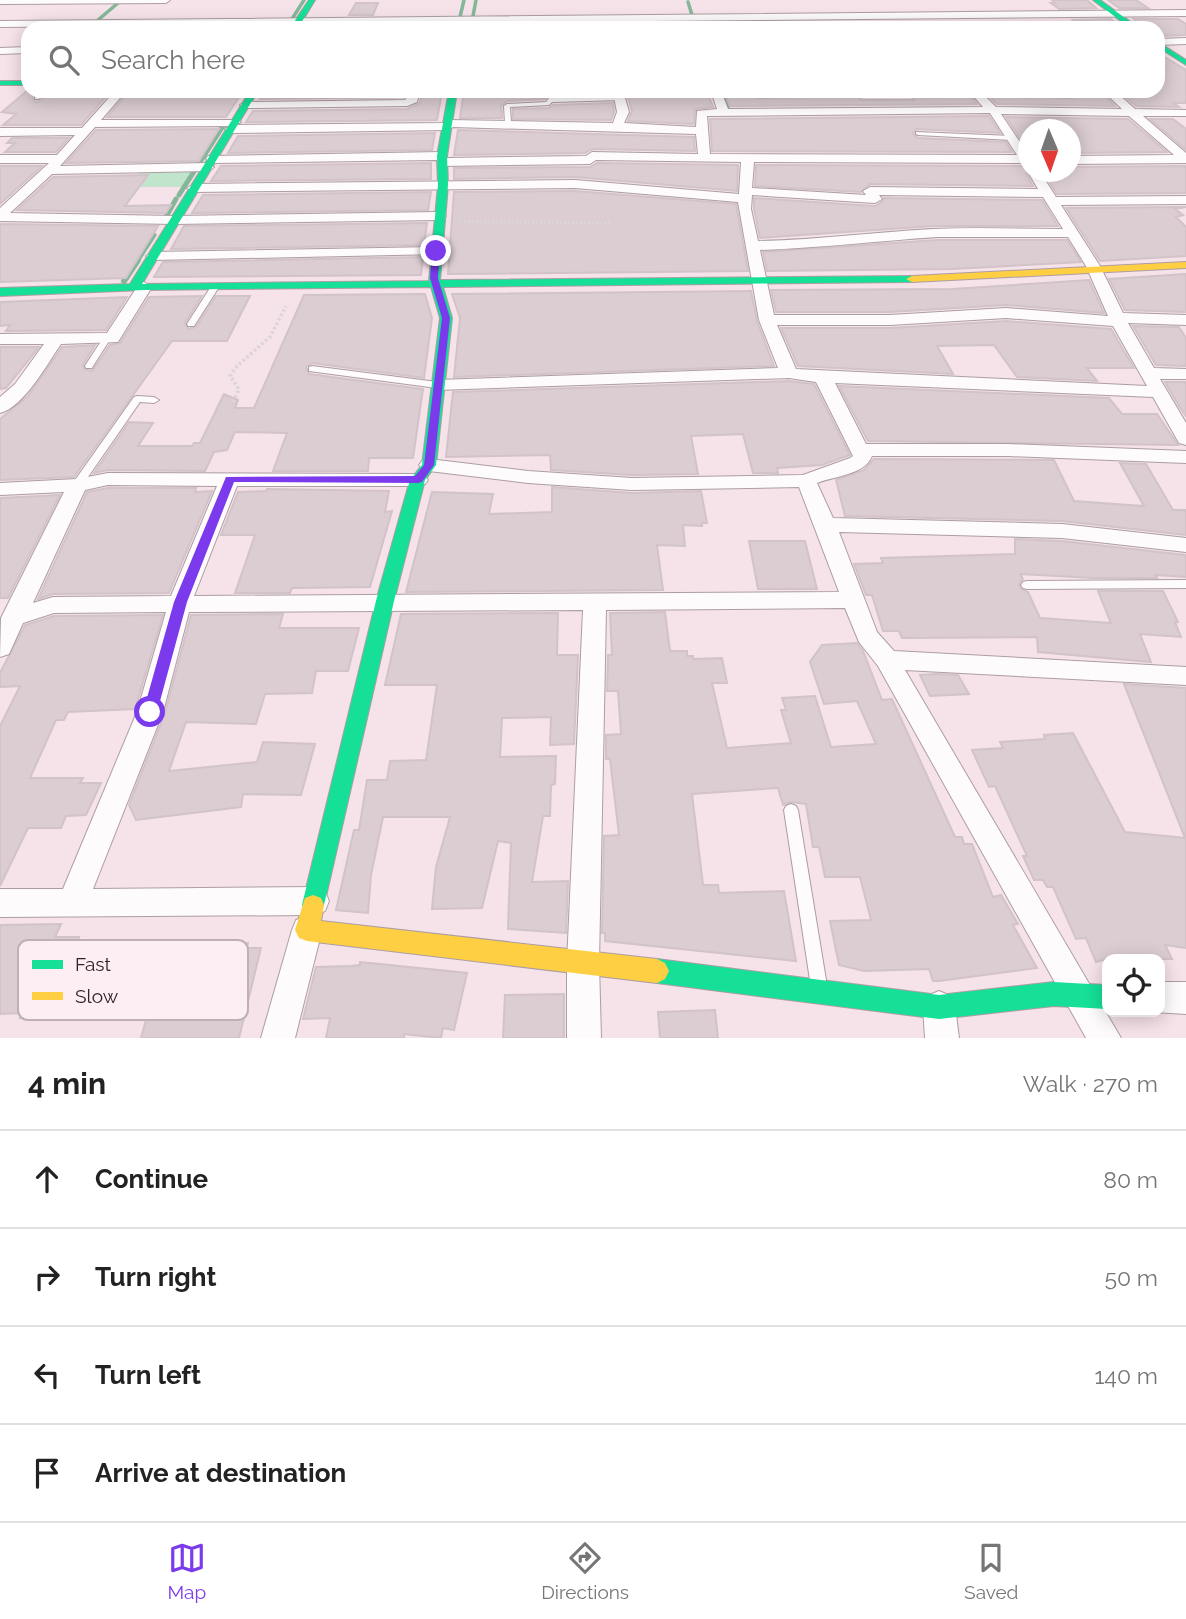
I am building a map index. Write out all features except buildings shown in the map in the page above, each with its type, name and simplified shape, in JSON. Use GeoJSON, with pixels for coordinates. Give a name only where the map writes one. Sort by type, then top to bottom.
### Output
{"type":"FeatureCollection","features":[{"type":"Feature","properties":{"kind":"street"},"geometry":{"type":"LineString","coordinates":[[103,21],[126,0]]}},
{"type":"Feature","properties":{"kind":"street"},"geometry":{"type":"LineString","coordinates":[[0,1],[166,0]]}},
{"type":"Feature","properties":{"kind":"street"},"geometry":{"type":"LineString","coordinates":[[298,21],[312,0]]}},
{"type":"Feature","properties":{"kind":"street"},"geometry":{"type":"LineString","coordinates":[[1096,0],[1125,21]]}},
{"type":"Feature","properties":{"kind":"street"},"geometry":{"type":"LineString","coordinates":[[397,21],[685,13],[1017,10],[1186,13]]}},
{"type":"Feature","properties":{"kind":"street"},"geometry":{"type":"LineString","coordinates":[[1017,10],[1029,21]]}},
{"type":"Feature","properties":{"kind":"street"},"geometry":{"type":"LineString","coordinates":[[898,11],[907,21]]}},
{"type":"Feature","properties":{"kind":"street"},"geometry":{"type":"LineString","coordinates":[[685,13],[688,21]]}},
{"type":"Feature","properties":{"kind":"street"},"geometry":{"type":"LineString","coordinates":[[0,24],[21,24]]}},
{"type":"Feature","properties":{"kind":"street"},"geometry":{"type":"LineString","coordinates":[[1165,42],[1186,41]]}},
{"type":"Feature","properties":{"kind":"street"},"geometry":{"type":"LineString","coordinates":[[1165,48],[1186,63]]}},
{"type":"Feature","properties":{"kind":"street"},"geometry":{"type":"LineString","coordinates":[[0,51],[21,50]]}},
{"type":"Feature","properties":{"kind":"street"},"geometry":{"type":"LineString","coordinates":[[1167,72],[1186,72]]}},
{"type":"Feature","properties":{"kind":"street"},"geometry":{"type":"LineString","coordinates":[[0,83],[21,83]]}},
{"type":"Feature","properties":{"kind":"street"},"geometry":{"type":"LineString","coordinates":[[0,216],[60,159],[115,98]]}},
{"type":"Feature","properties":{"kind":"street"},"geometry":{"type":"LineString","coordinates":[[0,339],[112,338],[153,256],[250,98],[407,103],[413,98]]}},
{"type":"Feature","properties":{"kind":"street"},"geometry":{"type":"LineString","coordinates":[[278,1038],[385,601],[424,472],[446,318],[435,285],[438,219],[443,185],[442,159],[452,98]]}},
{"type":"Feature","properties":{"kind":"street"},"geometry":{"type":"LineString","coordinates":[[618,126],[623,112],[620,98]]}},
{"type":"Feature","properties":{"kind":"street"},"geometry":{"type":"LineString","coordinates":[[719,98],[724,113]]}},
{"type":"Feature","properties":{"kind":"street"},"geometry":{"type":"LineString","coordinates":[[981,98],[993,110],[1018,146]]}},
{"type":"Feature","properties":{"kind":"street"},"geometry":{"type":"LineString","coordinates":[[1116,98],[1186,159]]}},
{"type":"Feature","properties":{"kind":"street"},"geometry":{"type":"LineString","coordinates":[[704,158],[701,113],[993,110],[1186,113]]}},
{"type":"Feature","properties":{"kind":"street"},"geometry":{"type":"LineString","coordinates":[[0,132],[88,127],[509,123],[702,131]]}},
{"type":"Feature","properties":{"kind":"street"},"geometry":{"type":"LineString","coordinates":[[575,184],[591,158],[587,139],[589,125]]}},
{"type":"Feature","properties":{"kind":"street"},"geometry":{"type":"LineString","coordinates":[[49,170],[210,163],[442,159],[964,157],[1018,160]]}},
{"type":"Feature","properties":{"kind":"street"},"geometry":{"type":"LineString","coordinates":[[0,159],[60,159]]}},
{"type":"Feature","properties":{"kind":"street"},"geometry":{"type":"LineString","coordinates":[[748,159],[745,195],[751,246],[767,320],[789,373]]}},
{"type":"Feature","properties":{"kind":"street"},"geometry":{"type":"LineString","coordinates":[[1081,160],[1186,159]]}},
{"type":"Feature","properties":{"kind":"street"},"geometry":{"type":"LineString","coordinates":[[1041,182],[1095,271],[1118,320],[1186,439]]}},
{"type":"Feature","properties":{"kind":"street"},"geometry":{"type":"LineString","coordinates":[[194,188],[575,184],[745,195],[806,194],[819,198],[875,199],[870,191],[1186,200]]}},
{"type":"Feature","properties":{"kind":"street"},"geometry":{"type":"LineString","coordinates":[[0,216],[175,220],[438,219]]}},
{"type":"Feature","properties":{"kind":"street"},"geometry":{"type":"LineString","coordinates":[[751,246],[816,244],[855,238],[937,233],[1073,233]]}},
{"type":"Feature","properties":{"kind":"street"},"geometry":{"type":"LineString","coordinates":[[153,256],[436,251]]}},
{"type":"Feature","properties":{"kind":"street"},"geometry":{"type":"LineString","coordinates":[[0,292],[139,287],[953,279],[1186,265]]}},
{"type":"Feature","properties":{"kind":"street"},"geometry":{"type":"LineString","coordinates":[[767,320],[865,320],[1006,313],[1118,320],[1186,320]]}},
{"type":"Feature","properties":{"kind":"street"},"geometry":{"type":"LineString","coordinates":[[0,407],[21,388],[56,339]]}},
{"type":"Feature","properties":{"kind":"street"},"geometry":{"type":"LineString","coordinates":[[437,386],[789,373],[823,377],[1158,391]]}},
{"type":"Feature","properties":{"kind":"street"},"geometry":{"type":"LineString","coordinates":[[1148,373],[1186,374]]}},
{"type":"Feature","properties":{"kind":"street"},"geometry":{"type":"LineString","coordinates":[[0,489],[77,485],[108,479],[230,479],[424,472],[632,484],[806,481],[855,465],[863,457],[862,450],[823,377]]}},
{"type":"Feature","properties":{"kind":"street"},"geometry":{"type":"LineString","coordinates":[[862,450],[1008,450],[1186,457]]}},
{"type":"Feature","properties":{"kind":"street"},"geometry":{"type":"LineString","coordinates":[[72,903],[150,712],[180,602],[230,479]]}},
{"type":"Feature","properties":{"kind":"street"},"geometry":{"type":"LineString","coordinates":[[806,481],[826,525],[867,636],[887,660],[1094,996],[1104,1038]]}},
{"type":"Feature","properties":{"kind":"street"},"geometry":{"type":"LineString","coordinates":[[0,649],[8,623],[77,485]]}},
{"type":"Feature","properties":{"kind":"street"},"geometry":{"type":"LineString","coordinates":[[826,525],[1062,531],[1186,545]]}},
{"type":"Feature","properties":{"kind":"street"},"geometry":{"type":"LineString","coordinates":[[583,1038],[595,600]]}},
{"type":"Feature","properties":{"kind":"street"},"geometry":{"type":"LineString","coordinates":[[8,623],[53,605],[180,602],[855,600]]}},
{"type":"Feature","properties":{"kind":"street"},"geometry":{"type":"LineString","coordinates":[[887,660],[1186,676]]}},
{"type":"Feature","properties":{"kind":"street"},"geometry":{"type":"LineString","coordinates":[[0,903],[72,903],[310,916],[583,963],[820,990],[941,1022],[1054,994],[1094,996]]}},
{"type":"Feature","properties":{"kind":"street"},"geometry":{"type":"LineString","coordinates":[[1165,998],[1186,998]]}},
{"type":"Feature","properties":{"kind":"lane"},"geometry":{"type":"LineString","coordinates":[[509,123],[507,106],[577,98]]}},
{"type":"Feature","properties":{"kind":"lane"},"geometry":{"type":"LineString","coordinates":[[918,133],[1012,138]]}},
{"type":"Feature","properties":{"kind":"lane"},"geometry":{"type":"LineString","coordinates":[[191,324],[215,287]]}},
{"type":"Feature","properties":{"kind":"lane"},"geometry":{"type":"LineString","coordinates":[[89,366],[107,338]]}},
{"type":"Feature","properties":{"kind":"lane"},"geometry":{"type":"LineString","coordinates":[[312,369],[437,386]]}},
{"type":"Feature","properties":{"kind":"lane"},"geometry":{"type":"LineString","coordinates":[[77,485],[137,399],[155,400]]}},
{"type":"Feature","properties":{"kind":"lane"},"geometry":{"type":"LineString","coordinates":[[1027,585],[1186,584]]}},
{"type":"Feature","properties":{"kind":"lane"},"geometry":{"type":"LineString","coordinates":[[791,810],[820,990]]}},
{"type":"Feature","properties":{"kind":"path"},"geometry":{"type":"LineString","coordinates":[[438,219],[612,223]]}},
{"type":"Feature","properties":{"kind":"path"},"geometry":{"type":"LineString","coordinates":[[233,402],[239,389],[230,376],[237,366],[270,337],[295,286]]}},
{"type":"Feature","properties":{"kind":"green space"},"geometry":{"type":"Polygon","coordinates":[[[140,171],[192,171],[183,187],[128,187],[140,171]]]}},
{"type":"Feature","properties":{"kind":"waterway"},"geometry":{"type":"LineString","coordinates":[[292,19],[304,0]]}},
{"type":"Feature","properties":{"kind":"waterway"},"geometry":{"type":"LineString","coordinates":[[460,17],[464,0]]}},
{"type":"Feature","properties":{"kind":"waterway"},"geometry":{"type":"LineString","coordinates":[[473,16],[476,0]]}},
{"type":"Feature","properties":{"kind":"waterway"},"geometry":{"type":"LineString","coordinates":[[688,2],[692,15]]}},
{"type":"Feature","properties":{"kind":"waterway"},"geometry":{"type":"LineString","coordinates":[[98,20],[118,3]]}},
{"type":"Feature","properties":{"kind":"waterway"},"geometry":{"type":"LineString","coordinates":[[724,98],[729,111],[736,111]]}},
{"type":"Feature","properties":{"kind":"waterway"},"geometry":{"type":"LineString","coordinates":[[200,162],[223,126]]}},
{"type":"Feature","properties":{"kind":"waterway"},"geometry":{"type":"LineString","coordinates":[[179,195],[195,170]]}},
{"type":"Feature","properties":{"kind":"waterway"},"geometry":{"type":"LineString","coordinates":[[167,215],[176,199]]}},
{"type":"Feature","properties":{"kind":"waterway"},"geometry":{"type":"LineString","coordinates":[[137,261],[154,235]]}},
{"type":"Feature","properties":{"kind":"waterway"},"geometry":{"type":"LineString","coordinates":[[124,281],[138,260]]}},
{"type":"Feature","properties":{"kind":"traffic: fast"},"geometry":{"type":"LineString","coordinates":[[298,21],[312,0]]}},
{"type":"Feature","properties":{"kind":"traffic: fast"},"geometry":{"type":"LineString","coordinates":[[1096,0],[1125,21]]}},
{"type":"Feature","properties":{"kind":"traffic: fast"},"geometry":{"type":"LineString","coordinates":[[1165,49],[1186,63]]}},
{"type":"Feature","properties":{"kind":"traffic: fast"},"geometry":{"type":"LineString","coordinates":[[0,83],[21,83]]}},
{"type":"Feature","properties":{"kind":"traffic: fast"},"geometry":{"type":"LineString","coordinates":[[134,287],[250,98]]}},
{"type":"Feature","properties":{"kind":"traffic: fast"},"geometry":{"type":"LineString","coordinates":[[313,905],[385,601],[418,480],[429,465],[446,318],[434,278],[443,185],[442,156],[452,98]]}},
{"type":"Feature","properties":{"kind":"traffic: fast"},"geometry":{"type":"LineString","coordinates":[[0,292],[144,287],[912,279]]}},
{"type":"Feature","properties":{"kind":"traffic: fast"},"geometry":{"type":"LineString","coordinates":[[657,971],[939,1007],[1054,994],[1102,997]]}},
{"type":"Feature","properties":{"kind":"traffic: slow"},"geometry":{"type":"LineString","coordinates":[[912,279],[1186,265]]}},
{"type":"Feature","properties":{"kind":"traffic: slow"},"geometry":{"type":"LineString","coordinates":[[313,905],[307,930],[657,971]]}},
{"type":"Feature","properties":{"kind":"route"},"geometry":{"type":"LineString","coordinates":[[150,712],[180,602],[230,479],[418,480],[429,465],[446,318],[435,285],[436,251]]}}]}
